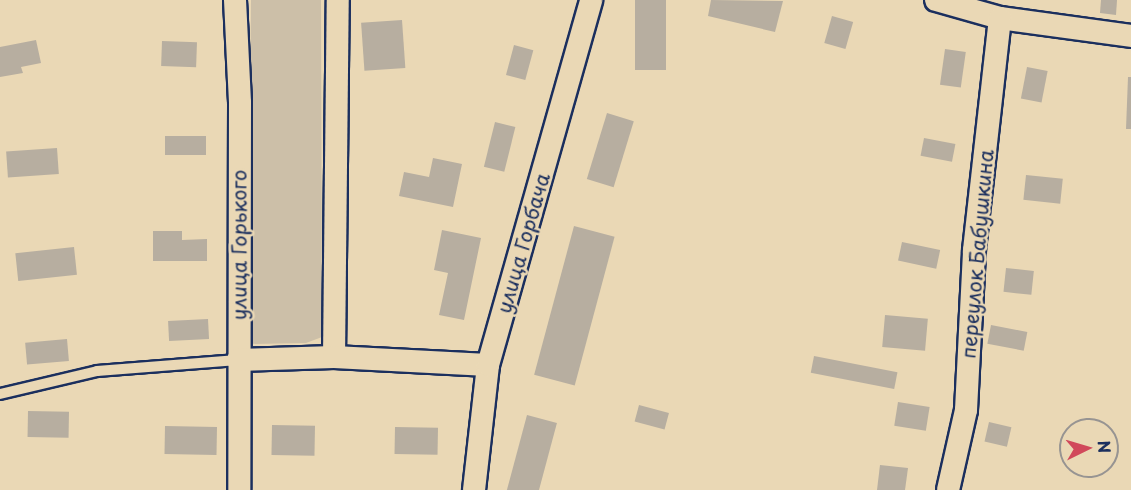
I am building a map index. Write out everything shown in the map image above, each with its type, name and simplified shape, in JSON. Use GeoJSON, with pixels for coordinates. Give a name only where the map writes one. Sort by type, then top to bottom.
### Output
{"type":"FeatureCollection","features":[{"type":"Feature","properties":{"kind":"street","name":"улица Горького"},"geometry":{"type":"LineString","coordinates":[[235,0],[240,103],[239,490]]}},
{"type":"Feature","properties":{"kind":"street"},"geometry":{"type":"LineString","coordinates":[[334,357],[338,0]]}},
{"type":"Feature","properties":{"kind":"street","name":"улица Горбача"},"geometry":{"type":"LineString","coordinates":[[474,490],[489,365],[591,0]]}},
{"type":"Feature","properties":{"kind":"street"},"geometry":{"type":"LineString","coordinates":[[936,0],[1000,18],[1131,36]]}},
{"type":"Feature","properties":{"kind":"street","name":"переулок Бабушкина"},"geometry":{"type":"LineString","coordinates":[[948,490],[966,410],[974,250],[1000,18]]}},
{"type":"Feature","properties":{"kind":"street"},"geometry":{"type":"LineString","coordinates":[[238,360],[334,357],[489,365]]}},
{"type":"Feature","properties":{"kind":"lane"},"geometry":{"type":"LineString","coordinates":[[0,394],[97,371],[238,360]]}},
{"type":"Feature","properties":{"kind":"shaded area"},"geometry":{"type":"Polygon","coordinates":[[[251,0],[321,0],[322,337],[306,343],[248,344],[251,0]]]}},
{"type":"Feature","properties":{"kind":"building"},"geometry":{"type":"Polygon","coordinates":[[[635,0],[666,0],[666,70],[635,70],[635,0]]]}},
{"type":"Feature","properties":{"kind":"building"},"geometry":{"type":"Polygon","coordinates":[[[711,0],[783,1],[775,32],[708,16],[711,0]]]}},
{"type":"Feature","properties":{"kind":"building"},"geometry":{"type":"Polygon","coordinates":[[[1101,0],[1117,0],[1116,15],[1100,13],[1101,0]]]}},
{"type":"Feature","properties":{"kind":"building"},"geometry":{"type":"Polygon","coordinates":[[[832,16],[853,22],[845,49],[824,43],[832,16]]]}},
{"type":"Feature","properties":{"kind":"building"},"geometry":{"type":"Polygon","coordinates":[[[402,20],[405,68],[364,71],[361,23],[402,20]]]}},
{"type":"Feature","properties":{"kind":"building"},"geometry":{"type":"Polygon","coordinates":[[[36,40],[41,63],[21,67],[23,73],[0,77],[0,47],[36,40]]]}},
{"type":"Feature","properties":{"kind":"building"},"geometry":{"type":"Polygon","coordinates":[[[162,41],[197,42],[196,67],[161,66],[162,41]]]}},
{"type":"Feature","properties":{"kind":"building"},"geometry":{"type":"Polygon","coordinates":[[[514,45],[533,50],[525,80],[506,75],[514,45]]]}},
{"type":"Feature","properties":{"kind":"building"},"geometry":{"type":"Polygon","coordinates":[[[945,49],[966,52],[961,88],[940,85],[945,49]]]}},
{"type":"Feature","properties":{"kind":"building"},"geometry":{"type":"Polygon","coordinates":[[[1027,67],[1048,71],[1042,102],[1021,98],[1027,67]]]}},
{"type":"Feature","properties":{"kind":"building"},"geometry":{"type":"Polygon","coordinates":[[[1128,77],[1131,77],[1131,129],[1126,129],[1128,77]]]}},
{"type":"Feature","properties":{"kind":"building"},"geometry":{"type":"Polygon","coordinates":[[[607,113],[634,121],[614,187],[587,179],[607,113]]]}},
{"type":"Feature","properties":{"kind":"building"},"geometry":{"type":"Polygon","coordinates":[[[495,122],[515,127],[504,172],[484,167],[495,122]]]}},
{"type":"Feature","properties":{"kind":"building"},"geometry":{"type":"Polygon","coordinates":[[[165,136],[206,136],[206,155],[165,155],[165,136]]]}},
{"type":"Feature","properties":{"kind":"building"},"geometry":{"type":"Polygon","coordinates":[[[924,138],[955,144],[952,162],[921,156],[924,138]]]}},
{"type":"Feature","properties":{"kind":"building"},"geometry":{"type":"Polygon","coordinates":[[[57,148],[59,174],[8,177],[6,152],[57,148]]]}},
{"type":"Feature","properties":{"kind":"building"},"geometry":{"type":"Polygon","coordinates":[[[433,158],[462,164],[453,207],[399,196],[404,172],[429,177],[433,158]]]}},
{"type":"Feature","properties":{"kind":"building"},"geometry":{"type":"Polygon","coordinates":[[[1026,175],[1063,179],[1060,204],[1023,200],[1026,175]]]}},
{"type":"Feature","properties":{"kind":"building"},"geometry":{"type":"Polygon","coordinates":[[[574,226],[615,237],[575,386],[534,375],[574,226]]]}},
{"type":"Feature","properties":{"kind":"building"},"geometry":{"type":"Polygon","coordinates":[[[442,230],[481,238],[464,320],[439,315],[448,273],[434,270],[442,230]]]}},
{"type":"Feature","properties":{"kind":"building"},"geometry":{"type":"Polygon","coordinates":[[[153,231],[182,231],[182,240],[207,239],[207,261],[153,261],[153,231]]]}},
{"type":"Feature","properties":{"kind":"building"},"geometry":{"type":"Polygon","coordinates":[[[902,242],[940,250],[936,269],[898,261],[902,242]]]}},
{"type":"Feature","properties":{"kind":"building"},"geometry":{"type":"Polygon","coordinates":[[[74,247],[77,275],[18,281],[15,253],[74,247]]]}},
{"type":"Feature","properties":{"kind":"building"},"geometry":{"type":"Polygon","coordinates":[[[1006,268],[1034,271],[1031,295],[1003,292],[1006,268]]]}},
{"type":"Feature","properties":{"kind":"building"},"geometry":{"type":"Polygon","coordinates":[[[885,315],[928,319],[925,351],[882,347],[885,315]]]}},
{"type":"Feature","properties":{"kind":"building"},"geometry":{"type":"Polygon","coordinates":[[[208,319],[209,339],[169,341],[168,321],[208,319]]]}},
{"type":"Feature","properties":{"kind":"building"},"geometry":{"type":"Polygon","coordinates":[[[991,325],[1027,332],[1024,351],[987,344],[991,325]]]}},
{"type":"Feature","properties":{"kind":"building"},"geometry":{"type":"Polygon","coordinates":[[[67,339],[69,361],[27,365],[25,343],[67,339]]]}},
{"type":"Feature","properties":{"kind":"building"},"geometry":{"type":"Polygon","coordinates":[[[814,356],[897,372],[894,389],[811,373],[814,356]]]}},
{"type":"Feature","properties":{"kind":"building"},"geometry":{"type":"Polygon","coordinates":[[[898,402],[930,407],[926,431],[894,426],[898,402]]]}},
{"type":"Feature","properties":{"kind":"building"},"geometry":{"type":"Polygon","coordinates":[[[639,405],[669,413],[665,429],[635,421],[639,405]]]}},
{"type":"Feature","properties":{"kind":"building"},"geometry":{"type":"Polygon","coordinates":[[[28,411],[69,412],[69,438],[28,437],[28,411]]]}},
{"type":"Feature","properties":{"kind":"building"},"geometry":{"type":"Polygon","coordinates":[[[527,415],[557,423],[539,490],[507,490],[527,415]]]}},
{"type":"Feature","properties":{"kind":"building"},"geometry":{"type":"Polygon","coordinates":[[[989,422],[1011,427],[1007,447],[985,441],[989,422]]]}},
{"type":"Feature","properties":{"kind":"building"},"geometry":{"type":"Polygon","coordinates":[[[272,425],[315,426],[314,456],[271,455],[272,425]]]}},
{"type":"Feature","properties":{"kind":"building"},"geometry":{"type":"Polygon","coordinates":[[[165,426],[217,427],[217,455],[165,454],[165,426]]]}},
{"type":"Feature","properties":{"kind":"building"},"geometry":{"type":"Polygon","coordinates":[[[395,427],[438,428],[438,455],[395,454],[395,427]]]}},
{"type":"Feature","properties":{"kind":"building"},"geometry":{"type":"Polygon","coordinates":[[[880,465],[908,468],[905,490],[877,490],[880,465]]]}}]}
